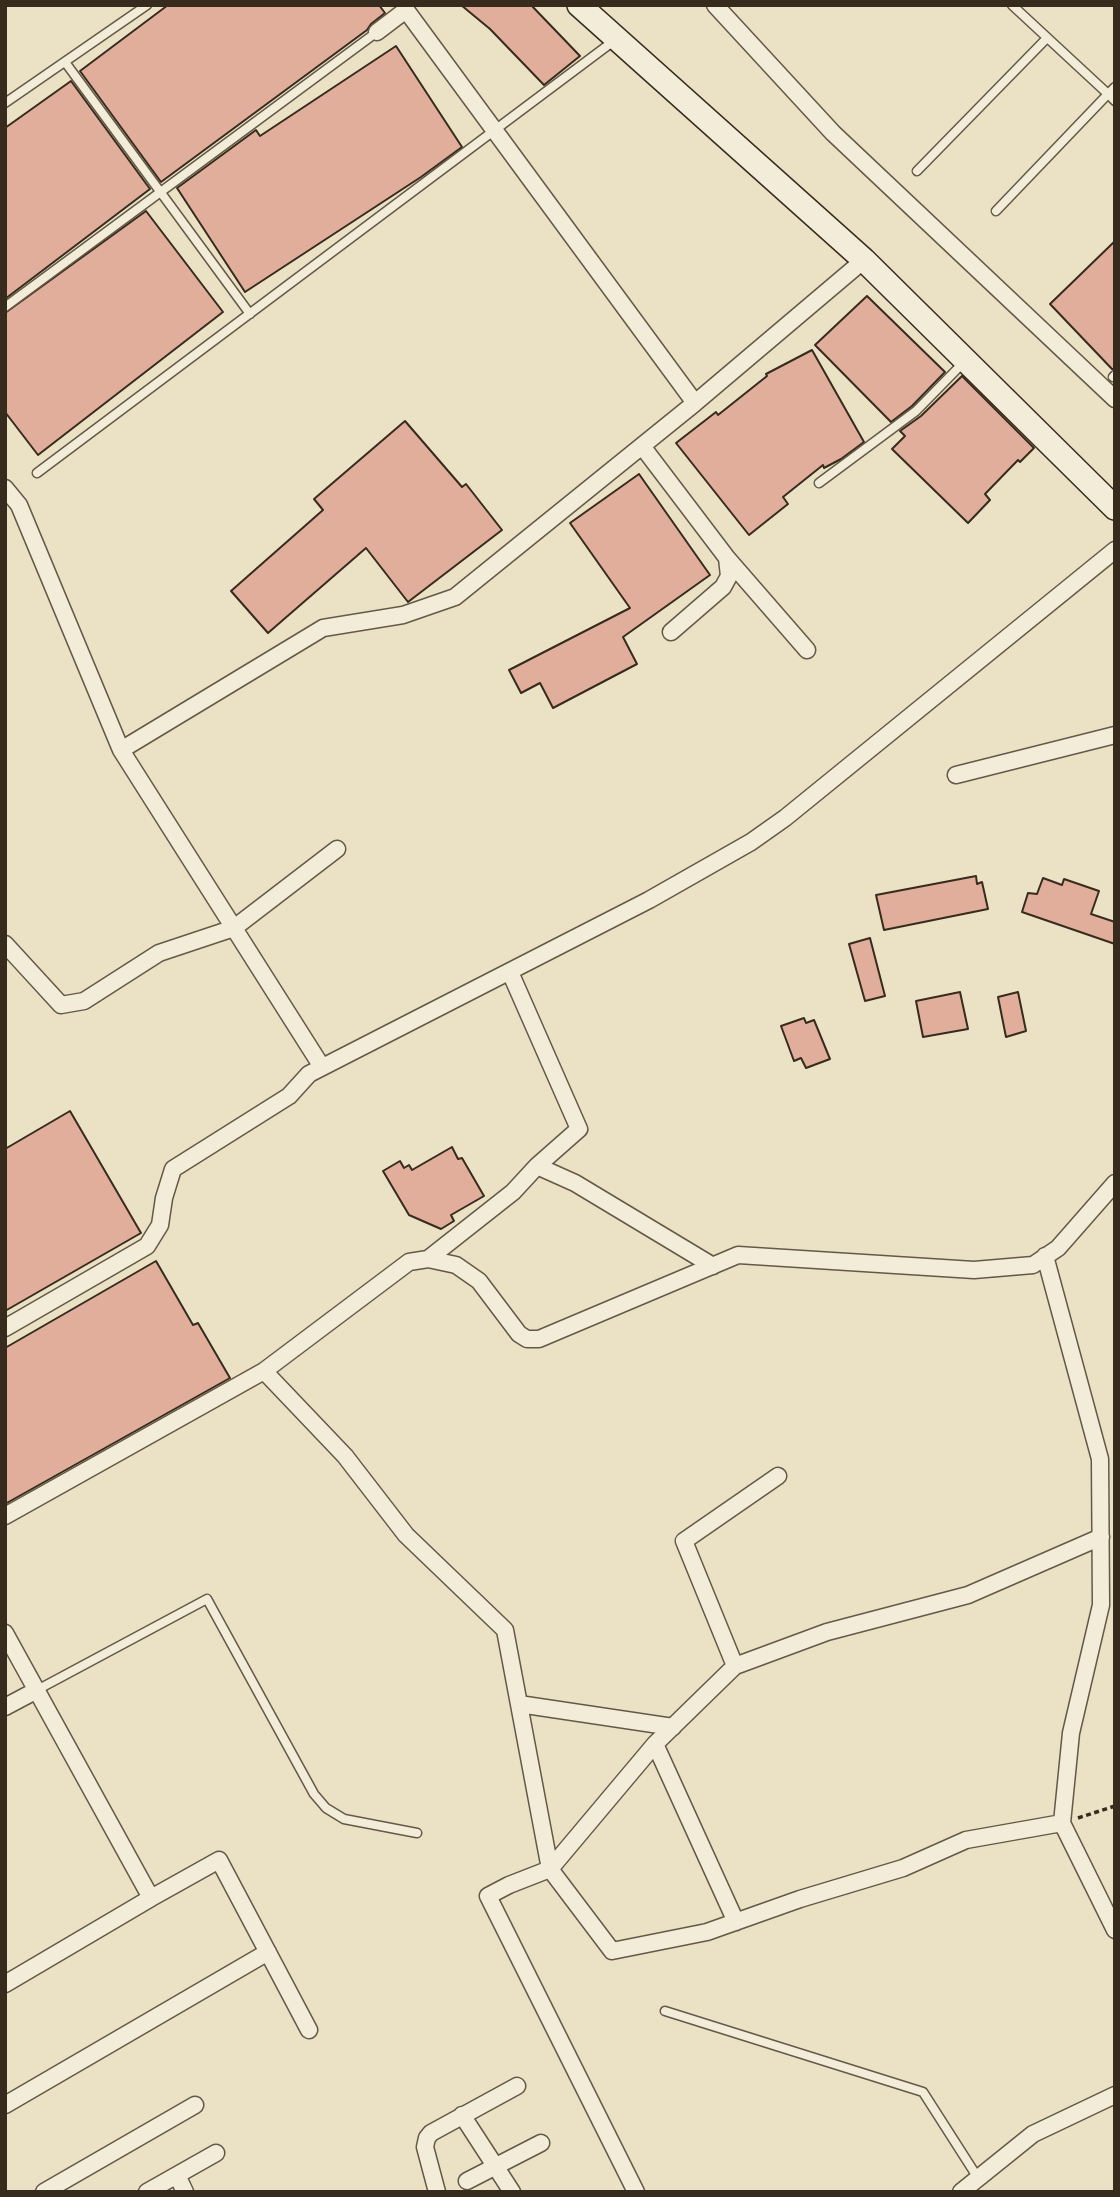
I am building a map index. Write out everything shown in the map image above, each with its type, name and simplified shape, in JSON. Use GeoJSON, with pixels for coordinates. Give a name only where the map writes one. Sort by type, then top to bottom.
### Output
{"type":"FeatureCollection","features":[{"type":"Feature","properties":{"kind":"street"},"geometry":{"type":"LineString","coordinates":[[579,5],[864,260],[1115,508]]}},
{"type":"Feature","properties":{"kind":"street"},"geometry":{"type":"LineString","coordinates":[[722,8],[833,133],[1115,399]]}},
{"type":"Feature","properties":{"kind":"street"},"geometry":{"type":"LineString","coordinates":[[377,32],[406,10],[695,403]]}},
{"type":"Feature","properties":{"kind":"street"},"geometry":{"type":"LineString","coordinates":[[121,750],[323,628],[403,615],[455,597],[695,403],[864,260]]}},
{"type":"Feature","properties":{"kind":"street"},"geometry":{"type":"LineString","coordinates":[[642,446],[727,558],[807,650]]}},
{"type":"Feature","properties":{"kind":"street"},"geometry":{"type":"LineString","coordinates":[[5,488],[19,505],[121,750],[322,1068]]}},
{"type":"Feature","properties":{"kind":"street"},"geometry":{"type":"LineString","coordinates":[[5,1328],[147,1246],[160,1225],[164,1198],[173,1169],[289,1096],[309,1074],[649,900],[751,842],[785,818],[1115,550]]}},
{"type":"Feature","properties":{"kind":"street"},"geometry":{"type":"LineString","coordinates":[[671,632],[723,587],[729,576],[727,558]]}},
{"type":"Feature","properties":{"kind":"street"},"geometry":{"type":"LineString","coordinates":[[956,775],[1115,734]]}},
{"type":"Feature","properties":{"kind":"street"},"geometry":{"type":"LineString","coordinates":[[5,944],[61,1005],[85,1001],[159,953],[233,928],[337,849]]}},
{"type":"Feature","properties":{"kind":"street"},"geometry":{"type":"LineString","coordinates":[[429,1259],[513,1192],[537,1166],[579,1129],[510,972]]}},
{"type":"Feature","properties":{"kind":"street"},"geometry":{"type":"LineString","coordinates":[[537,1166],[575,1183],[712,1266]]}},
{"type":"Feature","properties":{"kind":"street"},"geometry":{"type":"LineString","coordinates":[[5,1516],[264,1371],[409,1262],[429,1259],[456,1265],[479,1281],[519,1334],[527,1339],[539,1339],[738,1255],[974,1270],[1033,1265],[1058,1248],[1115,1183]]}},
{"type":"Feature","properties":{"kind":"street"},"geometry":{"type":"LineString","coordinates":[[1045,1256],[1100,1460],[1101,1605],[1071,1733],[1062,1823],[1111,1908],[1115,1930]]}},
{"type":"Feature","properties":{"kind":"street"},"geometry":{"type":"LineString","coordinates":[[264,1371],[345,1456],[406,1535],[505,1630],[550,1869],[612,1951],[707,1932],[800,1899],[903,1868],[966,1840],[1062,1823]]}},
{"type":"Feature","properties":{"kind":"street"},"geometry":{"type":"LineString","coordinates":[[735,1666],[684,1541],[778,1476]]}},
{"type":"Feature","properties":{"kind":"street"},"geometry":{"type":"LineString","coordinates":[[636,2192],[488,1896],[550,1869],[655,1744],[735,1666],[827,1632],[968,1595],[1101,1537]]}},
{"type":"Feature","properties":{"kind":"street"},"geometry":{"type":"LineString","coordinates":[[5,1633],[151,1898]]}},
{"type":"Feature","properties":{"kind":"street"},"geometry":{"type":"LineString","coordinates":[[5,1707],[37,1690]]}},
{"type":"Feature","properties":{"kind":"street"},"geometry":{"type":"LineString","coordinates":[[519,1704],[673,1727]]}},
{"type":"Feature","properties":{"kind":"street"},"geometry":{"type":"LineString","coordinates":[[655,1744],[736,1922]]}},
{"type":"Feature","properties":{"kind":"street"},"geometry":{"type":"LineString","coordinates":[[5,1984],[219,1860],[309,2030]]}},
{"type":"Feature","properties":{"kind":"street"},"geometry":{"type":"LineString","coordinates":[[5,2105],[268,1952]]}},
{"type":"Feature","properties":{"kind":"street"},"geometry":{"type":"LineString","coordinates":[[437,2192],[425,2147],[427,2138],[462,2115],[517,2086]]}},
{"type":"Feature","properties":{"kind":"street"},"geometry":{"type":"LineString","coordinates":[[961,2192],[1033,2134],[1115,2095]]}},
{"type":"Feature","properties":{"kind":"street"},"geometry":{"type":"LineString","coordinates":[[44,2192],[195,2105]]}},
{"type":"Feature","properties":{"kind":"street"},"geometry":{"type":"LineString","coordinates":[[462,2115],[512,2192]]}},
{"type":"Feature","properties":{"kind":"street"},"geometry":{"type":"LineString","coordinates":[[467,2181],[541,2143]]}},
{"type":"Feature","properties":{"kind":"street"},"geometry":{"type":"LineString","coordinates":[[147,2192],[216,2153]]}},
{"type":"Feature","properties":{"kind":"street"},"geometry":{"type":"LineString","coordinates":[[177,2175],[185,2192]]}},
{"type":"Feature","properties":{"kind":"lane"},"geometry":{"type":"LineString","coordinates":[[5,103],[147,5]]}},
{"type":"Feature","properties":{"kind":"lane"},"geometry":{"type":"LineString","coordinates":[[1012,5],[1115,101]]}},
{"type":"Feature","properties":{"kind":"lane"},"geometry":{"type":"LineString","coordinates":[[5,307],[377,32]]}},
{"type":"Feature","properties":{"kind":"lane"},"geometry":{"type":"LineString","coordinates":[[37,473],[617,38]]}},
{"type":"Feature","properties":{"kind":"lane"},"geometry":{"type":"LineString","coordinates":[[917,171],[1047,38]]}},
{"type":"Feature","properties":{"kind":"lane"},"geometry":{"type":"LineString","coordinates":[[65,62],[250,314]]}},
{"type":"Feature","properties":{"kind":"lane"},"geometry":{"type":"LineString","coordinates":[[996,211],[1115,87]]}},
{"type":"Feature","properties":{"kind":"lane"},"geometry":{"type":"LineString","coordinates":[[819,483],[916,411],[965,361]]}},
{"type":"Feature","properties":{"kind":"lane"},"geometry":{"type":"LineString","coordinates":[[37,1690],[207,1598],[307,1782],[326,1808],[344,1819],[417,1833]]}},
{"type":"Feature","properties":{"kind":"lane"},"geometry":{"type":"LineString","coordinates":[[665,2011],[923,2092],[978,2178]]}},
{"type":"Feature","properties":{"kind":"path"},"geometry":{"type":"LineString","coordinates":[[1062,1823],[1115,1806]]}},
{"type":"Feature","properties":{"kind":"building"},"geometry":{"type":"Polygon","coordinates":[[[168,5],[379,5],[385,13],[367,30],[161,182],[80,71],[168,5]]]}},
{"type":"Feature","properties":{"kind":"building"},"geometry":{"type":"Polygon","coordinates":[[[461,5],[531,5],[580,56],[544,85],[490,29],[461,5]]]}},
{"type":"Feature","properties":{"kind":"building"},"geometry":{"type":"Polygon","coordinates":[[[396,46],[462,147],[421,177],[245,292],[177,188],[256,130],[260,136],[396,46]]]}},
{"type":"Feature","properties":{"kind":"building"},"geometry":{"type":"Polygon","coordinates":[[[71,81],[150,189],[5,299],[5,128],[71,81]]]}},
{"type":"Feature","properties":{"kind":"building"},"geometry":{"type":"Polygon","coordinates":[[[146,211],[223,312],[38,455],[5,412],[5,313],[146,211]]]}},
{"type":"Feature","properties":{"kind":"building"},"geometry":{"type":"Polygon","coordinates":[[[1115,241],[1115,369],[1112,369],[1050,304],[1115,241]]]}},
{"type":"Feature","properties":{"kind":"building"},"geometry":{"type":"Polygon","coordinates":[[[867,296],[945,372],[912,406],[891,422],[815,345],[867,296]]]}},
{"type":"Feature","properties":{"kind":"building"},"geometry":{"type":"Polygon","coordinates":[[[812,350],[864,442],[841,459],[824,468],[823,465],[783,497],[788,504],[749,535],[676,443],[716,412],[718,415],[767,376],[766,374],[812,350]]]}},
{"type":"Feature","properties":{"kind":"building"},"geometry":{"type":"Polygon","coordinates":[[[962,376],[1034,448],[1020,462],[1018,460],[985,494],[990,500],[968,523],[892,449],[905,436],[900,431],[921,416],[962,376]]]}},
{"type":"Feature","properties":{"kind":"building"},"geometry":{"type":"Polygon","coordinates":[[[405,421],[462,487],[466,484],[502,530],[408,602],[366,548],[268,633],[231,591],[323,510],[314,499],[405,421]]]}},
{"type":"Feature","properties":{"kind":"building"},"geometry":{"type":"Polygon","coordinates":[[[639,474],[710,575],[623,637],[637,664],[553,708],[540,683],[521,693],[509,670],[630,608],[570,523],[639,474]]]}},
{"type":"Feature","properties":{"kind":"building"},"geometry":{"type":"Polygon","coordinates":[[[976,876],[977,884],[982,882],[988,909],[884,930],[876,895],[976,876]]]}},
{"type":"Feature","properties":{"kind":"building"},"geometry":{"type":"Polygon","coordinates":[[[1043,878],[1062,885],[1064,879],[1099,891],[1091,914],[1115,922],[1115,944],[1022,912],[1028,893],[1037,894],[1043,878]]]}},
{"type":"Feature","properties":{"kind":"building"},"geometry":{"type":"Polygon","coordinates":[[[870,938],[885,996],[865,1001],[849,944],[870,938]]]}},
{"type":"Feature","properties":{"kind":"building"},"geometry":{"type":"Polygon","coordinates":[[[960,992],[968,1029],[923,1037],[916,1001],[960,992]]]}},
{"type":"Feature","properties":{"kind":"building"},"geometry":{"type":"Polygon","coordinates":[[[1018,992],[1026,1031],[1006,1037],[998,997],[1018,992]]]}},
{"type":"Feature","properties":{"kind":"building"},"geometry":{"type":"Polygon","coordinates":[[[804,1018],[806,1023],[814,1020],[830,1059],[806,1068],[801,1058],[794,1061],[781,1026],[804,1018]]]}},
{"type":"Feature","properties":{"kind":"building"},"geometry":{"type":"Polygon","coordinates":[[[70,1111],[141,1233],[5,1311],[5,1149],[70,1111]]]}},
{"type":"Feature","properties":{"kind":"building"},"geometry":{"type":"Polygon","coordinates":[[[452,1147],[458,1159],[462,1158],[484,1196],[451,1215],[454,1221],[441,1229],[409,1215],[383,1171],[400,1161],[404,1168],[409,1165],[412,1170],[452,1147]]]}},
{"type":"Feature","properties":{"kind":"building"},"geometry":{"type":"Polygon","coordinates":[[[156,1261],[193,1325],[198,1323],[230,1378],[5,1504],[5,1348],[156,1261]]]}}]}
